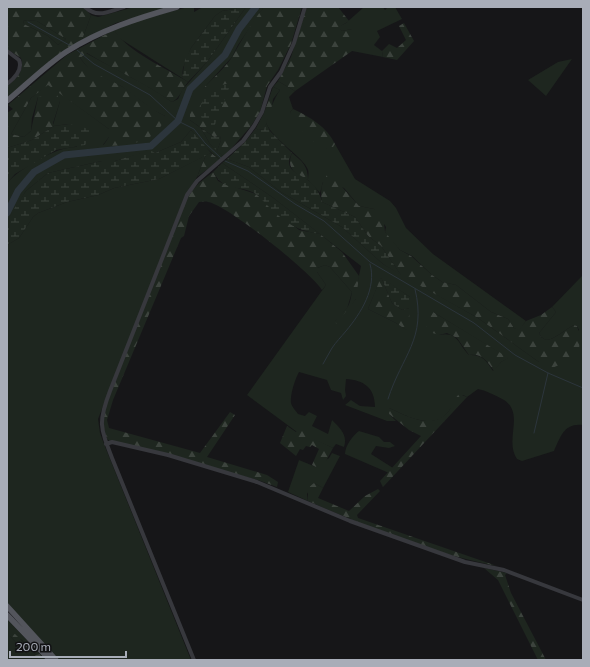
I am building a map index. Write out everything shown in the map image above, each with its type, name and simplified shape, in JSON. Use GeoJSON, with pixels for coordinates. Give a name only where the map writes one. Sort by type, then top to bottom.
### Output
{"type":"FeatureCollection","features":[{"type":"Feature","properties":{"kind":"main road"},"geometry":{"type":"LineString","coordinates":[[7,101],[65,52],[117,25],[177,7]]}},
{"type":"Feature","properties":{"kind":"main road"},"geometry":{"type":"LineString","coordinates":[[7,606],[56,660]]}},
{"type":"Feature","properties":{"kind":"main road"},"geometry":{"type":"LineString","coordinates":[[7,615],[50,660]]}},
{"type":"Feature","properties":{"kind":"street"},"geometry":{"type":"LineString","coordinates":[[86,7],[92,13],[99,14],[124,7]]}},
{"type":"Feature","properties":{"kind":"street"},"geometry":{"type":"LineString","coordinates":[[194,660],[106,444],[101,425],[104,406],[187,195],[197,181],[243,141],[254,126],[262,112],[270,87],[281,72],[294,43],[305,7]]}},
{"type":"Feature","properties":{"kind":"street"},"geometry":{"type":"LineString","coordinates":[[7,51],[19,60],[21,66],[18,73],[7,84]]}},
{"type":"Feature","properties":{"kind":"street"},"geometry":{"type":"LineString","coordinates":[[106,444],[112,442],[168,456],[256,482],[350,521],[465,562],[504,570],[583,600]]}},
{"type":"Feature","properties":{"kind":"green space"},"geometry":{"type":"Polygon","coordinates":[[[7,7],[83,7],[91,15],[82,40],[7,98],[7,86],[21,71],[22,63],[21,58],[7,49],[7,7]],[[23,21],[24,24],[48,36],[58,45],[66,39],[37,21],[23,21]]]}},
{"type":"Feature","properties":{"kind":"green space"},"geometry":{"type":"Polygon","coordinates":[[[134,7],[171,7],[116,23],[82,40],[91,15],[98,17],[134,7]]]}},
{"type":"Feature","properties":{"kind":"green space"},"geometry":{"type":"Polygon","coordinates":[[[188,7],[194,7],[194,12],[203,7],[237,7],[236,9],[222,11],[215,16],[191,48],[183,68],[182,78],[119,38],[114,30],[142,19],[188,7]]]}},
{"type":"Feature","properties":{"kind":"green space"},"geometry":{"type":"Polygon","coordinates":[[[237,7],[246,7],[207,62],[188,82],[182,78],[185,60],[191,48],[215,16],[222,11],[236,9],[237,7]]]}},
{"type":"Feature","properties":{"kind":"green space"},"geometry":{"type":"Polygon","coordinates":[[[246,7],[264,7],[238,45],[232,57],[204,88],[190,120],[201,128],[210,144],[224,157],[220,160],[204,146],[191,130],[181,142],[155,153],[150,151],[115,161],[102,161],[48,173],[26,191],[7,222],[7,183],[39,159],[59,150],[77,147],[69,124],[53,125],[60,101],[38,97],[32,118],[31,131],[24,137],[11,134],[31,98],[48,84],[109,129],[109,137],[103,145],[165,116],[153,110],[121,86],[92,73],[80,58],[86,53],[141,82],[172,102],[178,99],[182,90],[207,62],[246,7]]]}},
{"type":"Feature","properties":{"kind":"green space"},"geometry":{"type":"Polygon","coordinates":[[[264,7],[302,7],[291,44],[278,70],[267,86],[260,112],[251,126],[224,157],[217,151],[221,140],[220,136],[214,137],[190,120],[191,110],[199,93],[227,64],[264,7]]]}},
{"type":"Feature","properties":{"kind":"green space"},"geometry":{"type":"Polygon","coordinates":[[[307,7],[338,7],[349,21],[339,27],[342,31],[352,29],[363,34],[360,37],[353,36],[352,51],[295,91],[278,81],[291,57],[307,7]]]}},
{"type":"Feature","properties":{"kind":"green space"},"geometry":{"type":"Polygon","coordinates":[[[364,7],[383,7],[385,10],[388,7],[395,7],[402,19],[377,31],[380,37],[374,45],[382,51],[383,57],[352,51],[352,29],[342,31],[338,27],[346,23],[364,7]]]}},
{"type":"Feature","properties":{"kind":"green space"},"geometry":{"type":"Polygon","coordinates":[[[23,21],[37,21],[66,39],[58,45],[48,36],[24,24],[23,21]]]}},
{"type":"Feature","properties":{"kind":"green space"},"geometry":{"type":"Polygon","coordinates":[[[404,23],[414,41],[397,60],[383,57],[382,51],[389,44],[397,48],[406,40],[399,26],[404,23]]]}},
{"type":"Feature","properties":{"kind":"green space"},"geometry":{"type":"Polygon","coordinates":[[[114,30],[128,45],[148,59],[188,82],[179,96],[172,102],[87,53],[80,58],[94,72],[121,86],[165,116],[162,125],[156,132],[141,141],[132,144],[103,146],[109,137],[109,129],[48,85],[31,98],[11,134],[24,137],[31,131],[38,97],[57,95],[60,101],[53,123],[54,126],[32,140],[7,148],[7,113],[13,109],[8,105],[67,55],[114,30]]]}},
{"type":"Feature","properties":{"kind":"green space"},"geometry":{"type":"Polygon","coordinates":[[[572,59],[546,96],[528,80],[558,62],[572,59]]]}},
{"type":"Feature","properties":{"kind":"green space"},"geometry":{"type":"Polygon","coordinates":[[[278,81],[295,91],[289,97],[293,109],[290,112],[307,135],[328,149],[335,144],[355,179],[390,201],[396,208],[406,228],[433,254],[526,321],[519,331],[514,328],[508,319],[491,312],[456,285],[442,282],[432,275],[412,256],[400,250],[388,237],[385,232],[386,227],[374,209],[359,206],[344,188],[323,182],[320,193],[308,180],[308,171],[305,165],[275,136],[266,123],[280,90],[273,87],[278,81]]]}},
{"type":"Feature","properties":{"kind":"green space"},"geometry":{"type":"Polygon","coordinates":[[[231,83],[214,127],[204,122],[199,113],[206,95],[218,86],[231,83]]]}},
{"type":"Feature","properties":{"kind":"green space"},"geometry":{"type":"Polygon","coordinates":[[[273,87],[280,90],[273,99],[271,111],[264,129],[258,130],[256,128],[264,113],[273,87]]]}},
{"type":"Feature","properties":{"kind":"green space"},"geometry":{"type":"Polygon","coordinates":[[[293,109],[312,119],[327,132],[335,144],[331,150],[313,141],[301,130],[290,112],[293,109]]]}},
{"type":"Feature","properties":{"kind":"green space"},"geometry":{"type":"Polygon","coordinates":[[[266,123],[270,131],[292,153],[289,162],[291,169],[314,186],[319,193],[322,202],[355,217],[368,236],[381,246],[401,275],[383,264],[342,227],[281,192],[249,167],[227,159],[245,142],[256,128],[258,130],[264,129],[266,123]]]}},
{"type":"Feature","properties":{"kind":"green space"},"geometry":{"type":"Polygon","coordinates":[[[69,124],[89,129],[91,136],[85,145],[56,150],[15,174],[7,183],[7,148],[32,140],[54,126],[69,124]]]}},
{"type":"Feature","properties":{"kind":"green space"},"geometry":{"type":"Polygon","coordinates":[[[201,128],[214,137],[220,136],[221,140],[217,151],[210,144],[201,128]]]}},
{"type":"Feature","properties":{"kind":"green space"},"geometry":{"type":"Polygon","coordinates":[[[191,130],[211,153],[159,179],[114,188],[98,195],[67,202],[38,213],[33,217],[19,238],[7,245],[7,222],[14,209],[26,191],[48,173],[102,161],[115,161],[150,150],[155,153],[181,142],[191,130]]]}},
{"type":"Feature","properties":{"kind":"green space"},"geometry":{"type":"Polygon","coordinates":[[[211,153],[220,160],[197,177],[206,155],[211,153]]]}},
{"type":"Feature","properties":{"kind":"green space"},"geometry":{"type":"Polygon","coordinates":[[[292,153],[306,167],[308,180],[292,170],[290,158],[292,153]]]}},
{"type":"Feature","properties":{"kind":"green space"},"geometry":{"type":"Polygon","coordinates":[[[206,155],[197,177],[185,196],[98,419],[100,433],[104,444],[191,660],[58,660],[7,603],[7,245],[19,238],[33,217],[38,213],[67,202],[98,195],[114,188],[159,179],[206,155]]]}},
{"type":"Feature","properties":{"kind":"green space"},"geometry":{"type":"Polygon","coordinates":[[[227,159],[249,167],[281,192],[342,227],[383,264],[478,318],[539,362],[579,330],[577,326],[574,325],[549,340],[541,337],[539,333],[556,312],[552,307],[583,275],[583,425],[571,426],[567,428],[561,436],[554,451],[522,461],[517,459],[512,444],[514,420],[513,412],[504,400],[488,392],[478,389],[467,397],[463,395],[442,418],[435,421],[412,418],[389,408],[389,414],[396,421],[387,421],[345,405],[351,400],[360,406],[375,407],[371,390],[363,383],[346,379],[346,396],[343,400],[341,393],[331,390],[327,380],[299,372],[292,392],[292,406],[298,414],[305,416],[309,412],[317,416],[312,426],[328,434],[332,420],[344,435],[344,447],[336,444],[333,448],[297,432],[247,395],[326,285],[317,272],[317,268],[325,265],[330,267],[352,292],[347,308],[356,299],[356,290],[361,266],[272,197],[222,163],[227,159]],[[381,278],[368,309],[407,330],[410,297],[381,278]],[[433,312],[439,335],[450,335],[457,339],[469,355],[474,355],[484,359],[493,371],[501,362],[508,358],[433,312]]]}},
{"type":"Feature","properties":{"kind":"green space"},"geometry":{"type":"Polygon","coordinates":[[[222,163],[272,197],[320,234],[298,228],[287,222],[275,213],[256,194],[250,191],[227,186],[222,183],[213,172],[222,163]]]}},
{"type":"Feature","properties":{"kind":"green space"},"geometry":{"type":"Polygon","coordinates":[[[213,172],[218,181],[256,194],[299,230],[320,234],[342,252],[359,276],[356,299],[336,324],[338,317],[348,306],[352,292],[330,267],[325,265],[317,268],[317,272],[326,285],[322,290],[287,256],[232,214],[207,202],[199,202],[189,216],[184,236],[181,238],[113,400],[107,420],[109,428],[200,453],[230,412],[235,415],[207,457],[267,475],[278,482],[277,487],[258,480],[110,441],[107,439],[103,425],[105,408],[188,195],[199,183],[213,172]]]}},
{"type":"Feature","properties":{"kind":"green space"},"geometry":{"type":"Polygon","coordinates":[[[327,175],[335,179],[359,206],[374,209],[383,214],[385,232],[400,250],[411,256],[442,282],[456,285],[491,312],[508,319],[514,328],[519,330],[526,321],[541,315],[552,307],[556,312],[539,333],[541,337],[549,340],[574,325],[577,326],[580,341],[576,357],[568,363],[553,368],[539,362],[478,318],[401,275],[381,246],[368,236],[355,217],[322,202],[321,194],[323,181],[327,175]]]}},
{"type":"Feature","properties":{"kind":"green space"},"geometry":{"type":"Polygon","coordinates":[[[381,277],[392,303],[402,310],[410,308],[408,331],[396,323],[368,309],[381,277]]]}},
{"type":"Feature","properties":{"kind":"green space"},"geometry":{"type":"Polygon","coordinates":[[[381,277],[410,297],[410,308],[402,310],[392,303],[381,277]]]}},
{"type":"Feature","properties":{"kind":"green space"},"geometry":{"type":"Polygon","coordinates":[[[433,312],[509,358],[501,362],[494,371],[484,358],[477,355],[469,355],[457,338],[447,333],[439,335],[426,331],[427,322],[433,312]]]}},
{"type":"Feature","properties":{"kind":"green space"},"geometry":{"type":"Polygon","coordinates":[[[459,394],[467,397],[383,487],[380,481],[421,436],[409,430],[389,414],[389,408],[411,418],[434,421],[447,413],[459,394]]]}},
{"type":"Feature","properties":{"kind":"green space"},"geometry":{"type":"Polygon","coordinates":[[[287,426],[296,432],[300,428],[303,429],[308,436],[333,448],[325,463],[316,467],[312,465],[319,449],[312,445],[310,447],[306,446],[303,450],[300,449],[296,456],[280,443],[287,426]]]}},
{"type":"Feature","properties":{"kind":"green space"},"geometry":{"type":"Polygon","coordinates":[[[359,431],[379,437],[384,442],[390,442],[395,446],[389,448],[376,446],[371,454],[393,468],[389,473],[345,454],[346,448],[350,441],[359,431]]]}},
{"type":"Feature","properties":{"kind":"green space"},"geometry":{"type":"Polygon","coordinates":[[[332,453],[340,456],[323,488],[314,483],[307,494],[308,501],[288,492],[299,460],[316,467],[329,458],[332,453]]]}},
{"type":"Feature","properties":{"kind":"green space"},"geometry":{"type":"Polygon","coordinates":[[[314,483],[323,488],[318,498],[349,511],[365,496],[378,489],[380,491],[357,515],[358,518],[497,566],[473,561],[401,539],[308,501],[308,488],[314,483]]]}},
{"type":"Feature","properties":{"kind":"green space"},"geometry":{"type":"Polygon","coordinates":[[[484,568],[507,573],[505,575],[511,593],[546,660],[538,660],[498,580],[484,568]]]}},
{"type":"Feature","properties":{"kind":"green space"},"geometry":{"type":"Polygon","coordinates":[[[7,619],[40,654],[36,655],[22,640],[10,636],[33,660],[7,660],[7,619]]]}},
{"type":"Feature","properties":{"kind":"green space"},"geometry":{"type":"Polygon","coordinates":[[[15,634],[36,655],[40,654],[46,660],[33,660],[10,636],[15,634]]]}},
{"type":"Feature","properties":{"kind":"waterway"},"geometry":{"type":"LineString","coordinates":[[7,213],[18,191],[34,172],[64,155],[151,146],[178,121],[190,89],[225,55],[239,29],[256,7]]}},
{"type":"Feature","properties":{"kind":"waterway"},"geometry":{"type":"LineString","coordinates":[[28,22],[71,46]]}},
{"type":"Feature","properties":{"kind":"waterway"},"geometry":{"type":"LineString","coordinates":[[77,50],[94,64],[150,95],[178,121],[194,129],[205,143],[221,158]]}},
{"type":"Feature","properties":{"kind":"waterway"},"geometry":{"type":"LineString","coordinates":[[225,161],[248,171],[295,204],[324,221],[370,262],[474,323],[515,355],[548,373],[583,388]]}},
{"type":"Feature","properties":{"kind":"waterway"},"geometry":{"type":"LineString","coordinates":[[323,364],[334,346],[357,316],[366,300],[371,282],[372,273],[370,264]]}},
{"type":"Feature","properties":{"kind":"waterway"},"geometry":{"type":"LineString","coordinates":[[388,399],[415,334],[418,321],[418,306],[415,289]]}},
{"type":"Feature","properties":{"kind":"waterway"},"geometry":{"type":"LineString","coordinates":[[534,433],[548,373]]}}]}
